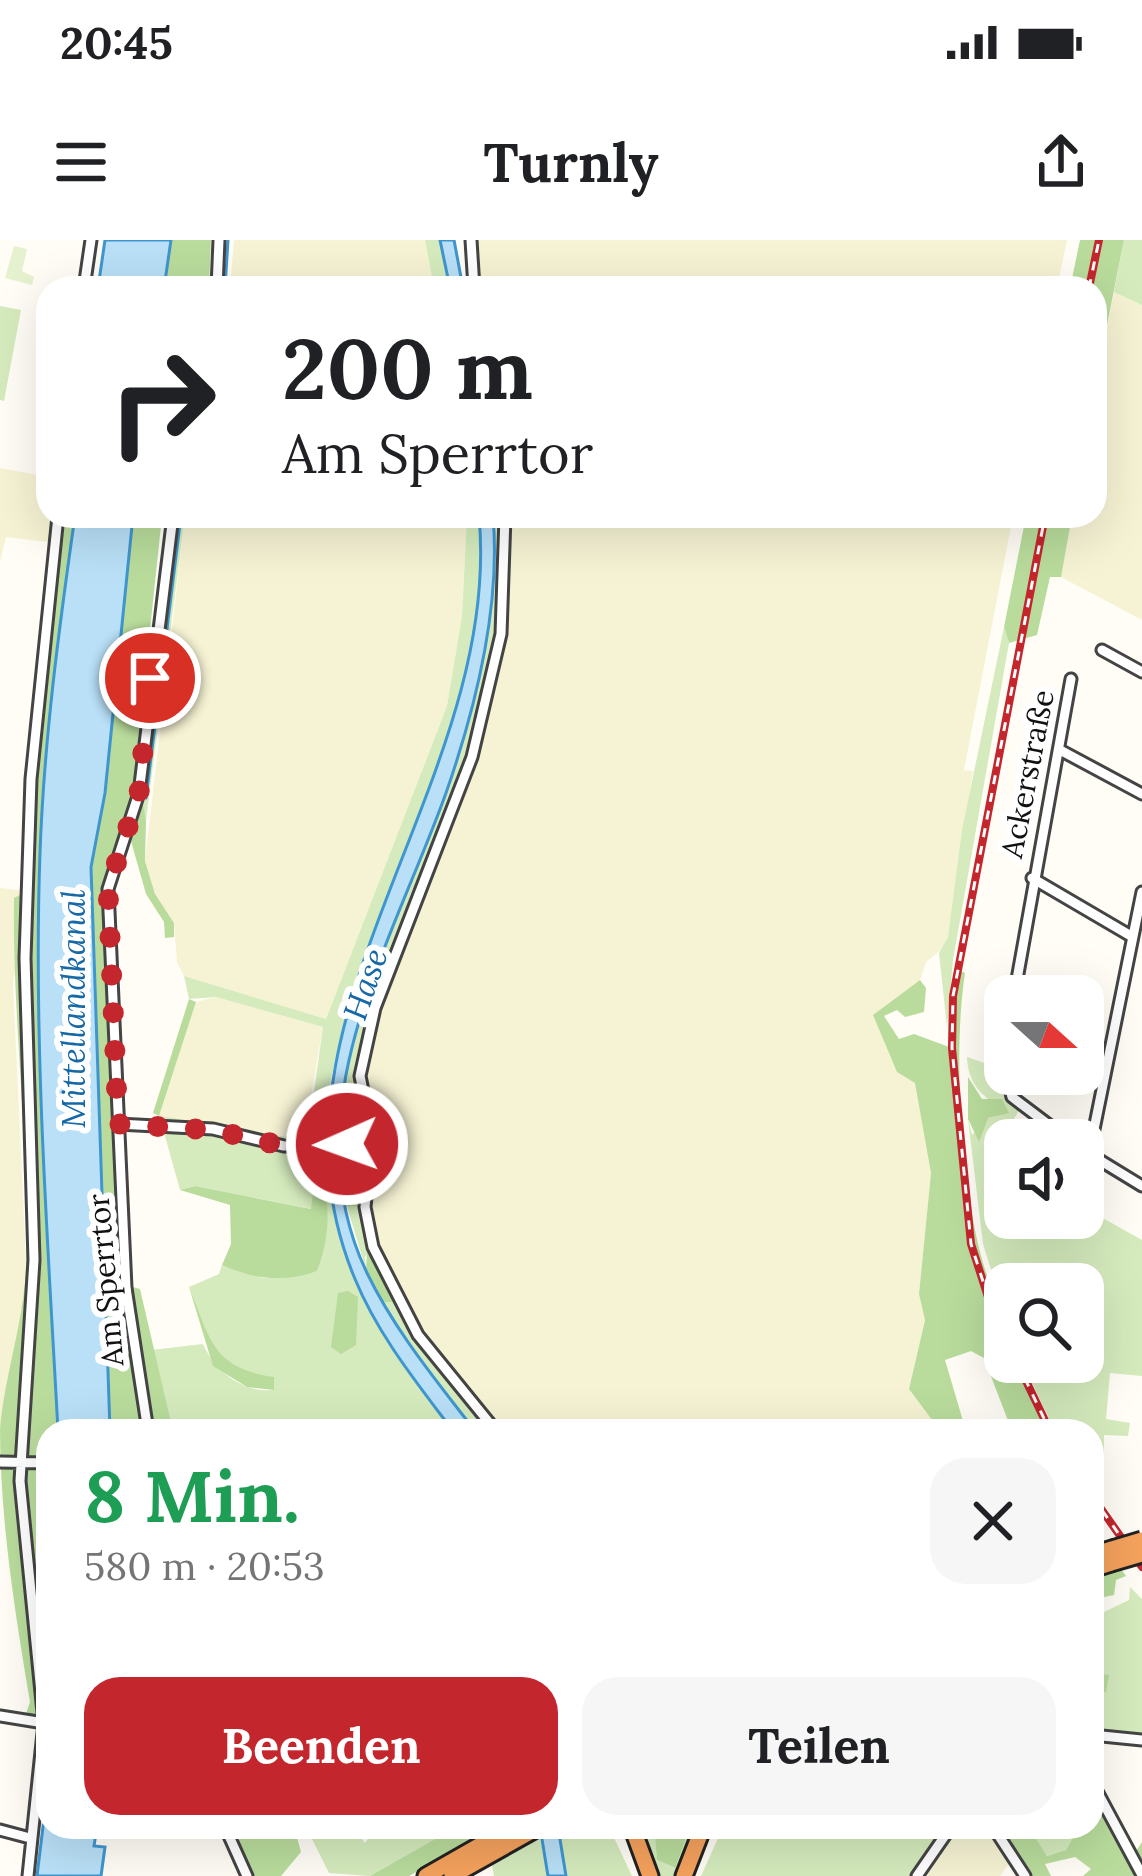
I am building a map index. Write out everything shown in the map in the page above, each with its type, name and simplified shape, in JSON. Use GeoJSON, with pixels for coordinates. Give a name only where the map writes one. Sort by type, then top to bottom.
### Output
{"type":"FeatureCollection","features":[{"type":"Feature","properties":{"kind":"highway"},"geometry":{"type":"LineString","coordinates":[[1104,1561],[1142,1540]]}},
{"type":"Feature","properties":{"kind":"highway"},"geometry":{"type":"LineString","coordinates":[[1104,1554],[1142,1554]]}},
{"type":"Feature","properties":{"kind":"highway"},"geometry":{"type":"LineString","coordinates":[[452,1876],[496,1839]]}},
{"type":"Feature","properties":{"kind":"highway"},"geometry":{"type":"LineString","coordinates":[[426,1876],[511,1839]]}},
{"type":"Feature","properties":{"kind":"highway"},"geometry":{"type":"LineString","coordinates":[[636,1839],[650,1876]]}},
{"type":"Feature","properties":{"kind":"highway"},"geometry":{"type":"LineString","coordinates":[[684,1876],[698,1839]]}},
{"type":"Feature","properties":{"kind":"street"},"geometry":{"type":"LineString","coordinates":[[86,276],[91,240]]}},
{"type":"Feature","properties":{"kind":"street"},"geometry":{"type":"LineString","coordinates":[[218,276],[219,240]]}},
{"type":"Feature","properties":{"kind":"street"},"geometry":{"type":"LineString","coordinates":[[471,240],[473,276]]}},
{"type":"Feature","properties":{"kind":"street"},"geometry":{"type":"LineString","coordinates":[[36,1632],[21,1461],[34,1260],[24,974],[31,779],[57,528]]}},
{"type":"Feature","properties":{"kind":"street","name":"Am Sperrtor"},"geometry":{"type":"LineString","coordinates":[[146,1419],[125,1288],[108,889],[139,793],[172,528]]}},
{"type":"Feature","properties":{"kind":"street"},"geometry":{"type":"LineString","coordinates":[[486,1419],[418,1335],[374,1247],[365,1207],[373,1146],[360,1061],[375,1008],[472,757],[500,634],[504,528]]}},
{"type":"Feature","properties":{"kind":"street"},"geometry":{"type":"LineString","coordinates":[[1102,650],[1142,672]]}},
{"type":"Feature","properties":{"kind":"street","name":"Ackerstraße"},"geometry":{"type":"LineString","coordinates":[[1017,975],[1071,679]]}},
{"type":"Feature","properties":{"kind":"street"},"geometry":{"type":"LineString","coordinates":[[1060,750],[1142,794]]}},
{"type":"Feature","properties":{"kind":"street","name":"Ackerstraße"},"geometry":{"type":"LineString","coordinates":[[1032,878],[1131,936]]}},
{"type":"Feature","properties":{"kind":"street"},"geometry":{"type":"LineString","coordinates":[[1093,1119],[1142,892]]}},
{"type":"Feature","properties":{"kind":"street"},"geometry":{"type":"LineString","coordinates":[[1011,1095],[1041,1119]]}},
{"type":"Feature","properties":{"kind":"street"},"geometry":{"type":"LineString","coordinates":[[118,1124],[164,1124],[268,1144],[373,1146]]}},
{"type":"Feature","properties":{"kind":"street"},"geometry":{"type":"LineString","coordinates":[[1104,1163],[1142,1186]]}},
{"type":"Feature","properties":{"kind":"street"},"geometry":{"type":"LineString","coordinates":[[0,1462],[36,1462]]}},
{"type":"Feature","properties":{"kind":"street"},"geometry":{"type":"LineString","coordinates":[[0,1716],[36,1722]]}},
{"type":"Feature","properties":{"kind":"street"},"geometry":{"type":"LineString","coordinates":[[1104,1736],[1142,1740]]}},
{"type":"Feature","properties":{"kind":"street"},"geometry":{"type":"LineString","coordinates":[[28,1876],[36,1789]]}},
{"type":"Feature","properties":{"kind":"street"},"geometry":{"type":"LineString","coordinates":[[1104,1804],[1142,1875]]}},
{"type":"Feature","properties":{"kind":"street"},"geometry":{"type":"LineString","coordinates":[[0,1830],[30,1838]]}},
{"type":"Feature","properties":{"kind":"street"},"geometry":{"type":"LineString","coordinates":[[230,1839],[247,1876]]}},
{"type":"Feature","properties":{"kind":"street"},"geometry":{"type":"LineString","coordinates":[[916,1876],[942,1839]]}},
{"type":"Feature","properties":{"kind":"street"},"geometry":{"type":"LineString","coordinates":[[1002,1839],[1025,1876]]}},
{"type":"Feature","properties":{"kind":"shaded area"},"geometry":{"type":"Polygon","coordinates":[[[234,240],[425,240],[432,276],[231,276],[234,240]]]}},
{"type":"Feature","properties":{"kind":"shaded area"},"geometry":{"type":"Polygon","coordinates":[[[474,240],[1067,240],[1060,276],[476,276],[474,240]]]}},
{"type":"Feature","properties":{"kind":"shaded area"},"geometry":{"type":"Polygon","coordinates":[[[1114,292],[1142,305],[1142,620],[1061,577],[1070,528],[1107,528],[1107,328],[1114,292]]]}},
{"type":"Feature","properties":{"kind":"shaded area"},"geometry":{"type":"Polygon","coordinates":[[[0,468],[36,475],[36,528],[57,528],[55,543],[6,537],[0,562],[0,468]]]}},
{"type":"Feature","properties":{"kind":"shaded area"},"geometry":{"type":"Polygon","coordinates":[[[184,528],[466,528],[462,616],[447,706],[326,1019],[184,976],[177,962],[174,923],[155,895],[145,861],[184,528]]]}},
{"type":"Feature","properties":{"kind":"shaded area"},"geometry":{"type":"Polygon","coordinates":[[[507,528],[1011,528],[964,770],[973,771],[948,937],[926,962],[920,980],[873,1015],[915,1082],[927,1124],[931,1173],[919,1294],[925,1319],[909,1389],[931,1419],[486,1419],[418,1335],[367,1228],[360,1076],[364,1046],[473,765],[503,634],[507,528]]]}},
{"type":"Feature","properties":{"kind":"shaded area"},"geometry":{"type":"Polygon","coordinates":[[[0,888],[28,891],[13,983],[26,1261],[22,1321],[0,1428],[0,888]]]}},
{"type":"Feature","properties":{"kind":"shaded area"},"geometry":{"type":"Polygon","coordinates":[[[216,997],[323,1027],[304,1135],[271,1138],[159,1116],[196,1002],[216,997]]]}},
{"type":"Feature","properties":{"kind":"shaded area"},"geometry":{"type":"Polygon","coordinates":[[[943,1839],[1000,1839],[1012,1859],[1000,1876],[917,1876],[943,1839]]]}},
{"type":"Feature","properties":{"kind":"green space"},"geometry":{"type":"Polygon","coordinates":[[[171,240],[211,240],[210,276],[166,276],[171,240]]]}},
{"type":"Feature","properties":{"kind":"green space"},"geometry":{"type":"Polygon","coordinates":[[[425,240],[440,240],[448,276],[432,276],[425,240]]]}},
{"type":"Feature","properties":{"kind":"green space"},"geometry":{"type":"Polygon","coordinates":[[[1080,240],[1124,240],[1107,325],[1107,276],[1072,276],[1080,240]]]}},
{"type":"Feature","properties":{"kind":"green space"},"geometry":{"type":"Polygon","coordinates":[[[1124,240],[1142,240],[1142,305],[1114,292],[1124,240]]]}},
{"type":"Feature","properties":{"kind":"green space"},"geometry":{"type":"Polygon","coordinates":[[[14,246],[27,249],[22,271],[34,277],[32,285],[5,278],[14,246]]]}},
{"type":"Feature","properties":{"kind":"green space"},"geometry":{"type":"Polygon","coordinates":[[[0,306],[21,310],[4,401],[0,400],[0,306]]]}},
{"type":"Feature","properties":{"kind":"green space"},"geometry":{"type":"Polygon","coordinates":[[[57,528],[74,528],[39,857],[58,1419],[36,1419],[36,1722],[24,1720],[30,1702],[6,1531],[0,1429],[26,1265],[14,898],[28,891],[31,779],[57,528]]]}},
{"type":"Feature","properties":{"kind":"green space"},"geometry":{"type":"Polygon","coordinates":[[[132,528],[161,528],[136,762],[146,820],[145,861],[155,894],[174,923],[174,937],[165,938],[164,922],[146,894],[131,841],[121,835],[104,901],[122,1284],[140,1289],[170,1419],[109,1419],[105,1356],[114,1354],[113,1318],[103,1317],[91,867],[105,793],[132,528]]]}},
{"type":"Feature","properties":{"kind":"green space"},"geometry":{"type":"Polygon","coordinates":[[[175,528],[183,528],[146,820],[141,793],[175,528]]]}},
{"type":"Feature","properties":{"kind":"green space"},"geometry":{"type":"Polygon","coordinates":[[[466,528],[479,528],[477,618],[468,669],[440,769],[344,1024],[331,1082],[326,1141],[274,1144],[161,1122],[159,1116],[286,1136],[304,1135],[309,1127],[323,1027],[216,997],[189,999],[184,976],[326,1019],[447,706],[462,616],[466,528]]]}},
{"type":"Feature","properties":{"kind":"green space"},"geometry":{"type":"Polygon","coordinates":[[[493,528],[502,528],[500,606],[485,697],[442,830],[377,988],[358,1065],[358,1100],[349,1100],[339,1119],[354,1043],[377,968],[460,747],[481,672],[493,595],[493,528]]]}},
{"type":"Feature","properties":{"kind":"green space"},"geometry":{"type":"Polygon","coordinates":[[[1024,528],[1070,528],[1061,577],[1050,577],[1037,635],[1009,643],[1004,627],[1024,528]]]}},
{"type":"Feature","properties":{"kind":"green space"},"geometry":{"type":"Polygon","coordinates":[[[1004,627],[1009,643],[953,960],[947,1027],[939,953],[948,937],[962,830],[1004,627]]]}},
{"type":"Feature","properties":{"kind":"green space"},"geometry":{"type":"Polygon","coordinates":[[[958,970],[965,973],[961,1109],[967,1180],[984,1265],[984,1358],[971,1351],[945,1360],[962,1419],[931,1419],[909,1389],[925,1320],[919,1294],[931,1173],[915,1083],[897,1072],[873,1015],[920,980],[926,988],[924,1012],[905,1017],[897,1010],[884,1016],[899,1039],[914,1034],[952,1048],[958,970]]]}},
{"type":"Feature","properties":{"kind":"green space"},"geometry":{"type":"Polygon","coordinates":[[[189,999],[196,1002],[159,1116],[153,1113],[189,999]]]}},
{"type":"Feature","properties":{"kind":"green space"},"geometry":{"type":"Polygon","coordinates":[[[967,1057],[984,1063],[984,1095],[970,1076],[967,1057]]]}},
{"type":"Feature","properties":{"kind":"green space"},"geometry":{"type":"Polygon","coordinates":[[[968,1077],[982,1099],[1002,1099],[1009,1113],[984,1119],[979,1142],[968,1119],[968,1077]]]}},
{"type":"Feature","properties":{"kind":"green space"},"geometry":{"type":"Polygon","coordinates":[[[984,1095],[1004,1095],[1020,1109],[1014,1119],[988,1118],[1008,1112],[984,1095]]]}},
{"type":"Feature","properties":{"kind":"green space"},"geometry":{"type":"Polygon","coordinates":[[[364,1098],[372,1136],[365,1207],[347,1206],[339,1119],[364,1098]]]}},
{"type":"Feature","properties":{"kind":"green space"},"geometry":{"type":"Polygon","coordinates":[[[968,1119],[972,1135],[984,1122],[984,1239],[1104,1239],[1104,1219],[1142,1240],[1142,1376],[1110,1373],[1106,1419],[1130,1423],[1128,1436],[1104,1435],[1104,1419],[1049,1419],[1032,1383],[1104,1383],[1104,1263],[989,1263],[983,1244],[968,1119]]]}},
{"type":"Feature","properties":{"kind":"green space"},"geometry":{"type":"Polygon","coordinates":[[[163,1129],[283,1147],[326,1148],[331,1189],[352,1264],[386,1332],[444,1419],[170,1419],[151,1350],[203,1344],[231,1378],[251,1388],[274,1390],[263,1375],[247,1373],[223,1357],[206,1331],[189,1287],[219,1274],[222,1265],[264,1278],[317,1271],[325,1210],[315,1178],[312,1209],[195,1186],[180,1190],[163,1129]]]}},
{"type":"Feature","properties":{"kind":"green space"},"geometry":{"type":"Polygon","coordinates":[[[315,1177],[322,1177],[327,1201],[324,1248],[317,1271],[293,1277],[245,1274],[222,1265],[231,1244],[230,1205],[180,1190],[195,1186],[311,1209],[315,1177]]]}},
{"type":"Feature","properties":{"kind":"green space"},"geometry":{"type":"Polygon","coordinates":[[[347,1206],[365,1207],[373,1247],[365,1257],[366,1270],[347,1206]]]}},
{"type":"Feature","properties":{"kind":"green space"},"geometry":{"type":"Polygon","coordinates":[[[373,1247],[397,1296],[393,1302],[383,1302],[366,1270],[367,1251],[373,1247]]]}},
{"type":"Feature","properties":{"kind":"green space"},"geometry":{"type":"Polygon","coordinates":[[[189,1287],[216,1348],[238,1367],[274,1377],[274,1390],[247,1387],[213,1366],[189,1287]]]}},
{"type":"Feature","properties":{"kind":"green space"},"geometry":{"type":"Polygon","coordinates":[[[348,1291],[358,1297],[356,1345],[341,1354],[331,1347],[338,1293],[348,1291]]]}},
{"type":"Feature","properties":{"kind":"green space"},"geometry":{"type":"Polygon","coordinates":[[[397,1296],[418,1335],[486,1419],[466,1419],[403,1338],[383,1302],[397,1296]]]}},
{"type":"Feature","properties":{"kind":"green space"},"geometry":{"type":"Polygon","coordinates":[[[994,1383],[1027,1383],[1044,1419],[1007,1419],[994,1383]]]}},
{"type":"Feature","properties":{"kind":"green space"},"geometry":{"type":"Polygon","coordinates":[[[1116,1562],[1126,1576],[1116,1580],[1114,1595],[1104,1597],[1104,1565],[1116,1562]]]}},
{"type":"Feature","properties":{"kind":"green space"},"geometry":{"type":"Polygon","coordinates":[[[1130,1587],[1142,1599],[1142,1740],[1104,1736],[1104,1681],[1108,1675],[1104,1675],[1104,1612],[1129,1600],[1130,1587]]]}},
{"type":"Feature","properties":{"kind":"green space"},"geometry":{"type":"Polygon","coordinates":[[[1104,1804],[1132,1857],[1142,1842],[1142,1876],[1083,1876],[1091,1869],[1075,1857],[1045,1864],[1051,1876],[1025,1876],[1002,1839],[1036,1839],[1047,1856],[1066,1850],[1072,1839],[1104,1839],[1104,1804]]]}},
{"type":"Feature","properties":{"kind":"green space"},"geometry":{"type":"Polygon","coordinates":[[[297,1839],[301,1852],[281,1876],[252,1876],[235,1841],[297,1839]]]}},
{"type":"Feature","properties":{"kind":"green space"},"geometry":{"type":"Polygon","coordinates":[[[312,1839],[362,1839],[365,1843],[368,1839],[435,1839],[370,1876],[329,1873],[312,1839]]]}},
{"type":"Feature","properties":{"kind":"green space"},"geometry":{"type":"Polygon","coordinates":[[[435,1839],[475,1839],[409,1876],[370,1876],[435,1839]]]}},
{"type":"Feature","properties":{"kind":"green space"},"geometry":{"type":"Polygon","coordinates":[[[540,1839],[548,1876],[494,1876],[492,1865],[540,1839]]]}},
{"type":"Feature","properties":{"kind":"green space"},"geometry":{"type":"Polygon","coordinates":[[[560,1839],[615,1839],[632,1876],[566,1876],[560,1839]]]}},
{"type":"Feature","properties":{"kind":"green space"},"geometry":{"type":"Polygon","coordinates":[[[636,1839],[655,1839],[657,1860],[674,1868],[685,1839],[698,1839],[684,1876],[650,1876],[636,1839]]]}},
{"type":"Feature","properties":{"kind":"green space"},"geometry":{"type":"Polygon","coordinates":[[[655,1839],[686,1839],[675,1868],[657,1860],[655,1839]]]}},
{"type":"Feature","properties":{"kind":"green space"},"geometry":{"type":"Polygon","coordinates":[[[718,1839],[943,1839],[917,1876],[701,1876],[718,1839]]]}},
{"type":"Feature","properties":{"kind":"green space"},"geometry":{"type":"Polygon","coordinates":[[[1036,1839],[1072,1839],[1066,1850],[1047,1856],[1036,1839]]]}},
{"type":"Feature","properties":{"kind":"water"},"geometry":{"type":"Polygon","coordinates":[[[105,240],[171,240],[166,276],[100,276],[105,240]]]}},
{"type":"Feature","properties":{"kind":"water"},"geometry":{"type":"Polygon","coordinates":[[[440,240],[454,240],[461,276],[448,276],[440,240]]]}},
{"type":"Feature","properties":{"kind":"water","name":"Mittellandkanal"},"geometry":{"type":"Polygon","coordinates":[[[73,528],[132,528],[105,793],[91,867],[110,1419],[57,1419],[38,996],[42,811],[73,528]]]}},
{"type":"Feature","properties":{"kind":"water","name":"Hase"},"geometry":{"type":"Polygon","coordinates":[[[479,528],[494,528],[490,621],[476,692],[446,793],[357,1029],[343,1089],[339,1150],[346,1212],[367,1273],[403,1335],[466,1419],[444,1419],[387,1339],[355,1279],[330,1183],[332,1088],[353,994],[455,712],[476,615],[479,528]]]}},
{"type":"Feature","properties":{"kind":"water"},"geometry":{"type":"Polygon","coordinates":[[[42,1839],[95,1839],[94,1846],[105,1847],[101,1876],[37,1876],[42,1839]]]}},
{"type":"Feature","properties":{"kind":"water"},"geometry":{"type":"Polygon","coordinates":[[[542,1839],[560,1839],[566,1876],[548,1876],[542,1839]]]}},
{"type":"Feature","properties":{"kind":"waterway"},"geometry":{"type":"LineString","coordinates":[[226,276],[228,240]]}},
{"type":"Feature","properties":{"kind":"waterway"},"geometry":{"type":"LineString","coordinates":[[146,798],[180,528]]}},
{"type":"Feature","properties":{"kind":"railway"},"geometry":{"type":"LineString","coordinates":[[1092,276],[1099,240]]}},
{"type":"Feature","properties":{"kind":"railway"},"geometry":{"type":"LineString","coordinates":[[984,1285],[971,1244],[952,1048],[953,996],[1043,528]]}},
{"type":"Feature","properties":{"kind":"railway"},"geometry":{"type":"LineString","coordinates":[[1027,1383],[1044,1419]]}},
{"type":"Feature","properties":{"kind":"railway"},"geometry":{"type":"LineString","coordinates":[[1104,1513],[1142,1567]]}},
{"type":"Feature","properties":{"kind":"route"},"geometry":{"type":"LineString","coordinates":[[150,678],[139,793],[108,889],[118,1124],[213,1130],[284,1146],[347,1144]]}}]}
